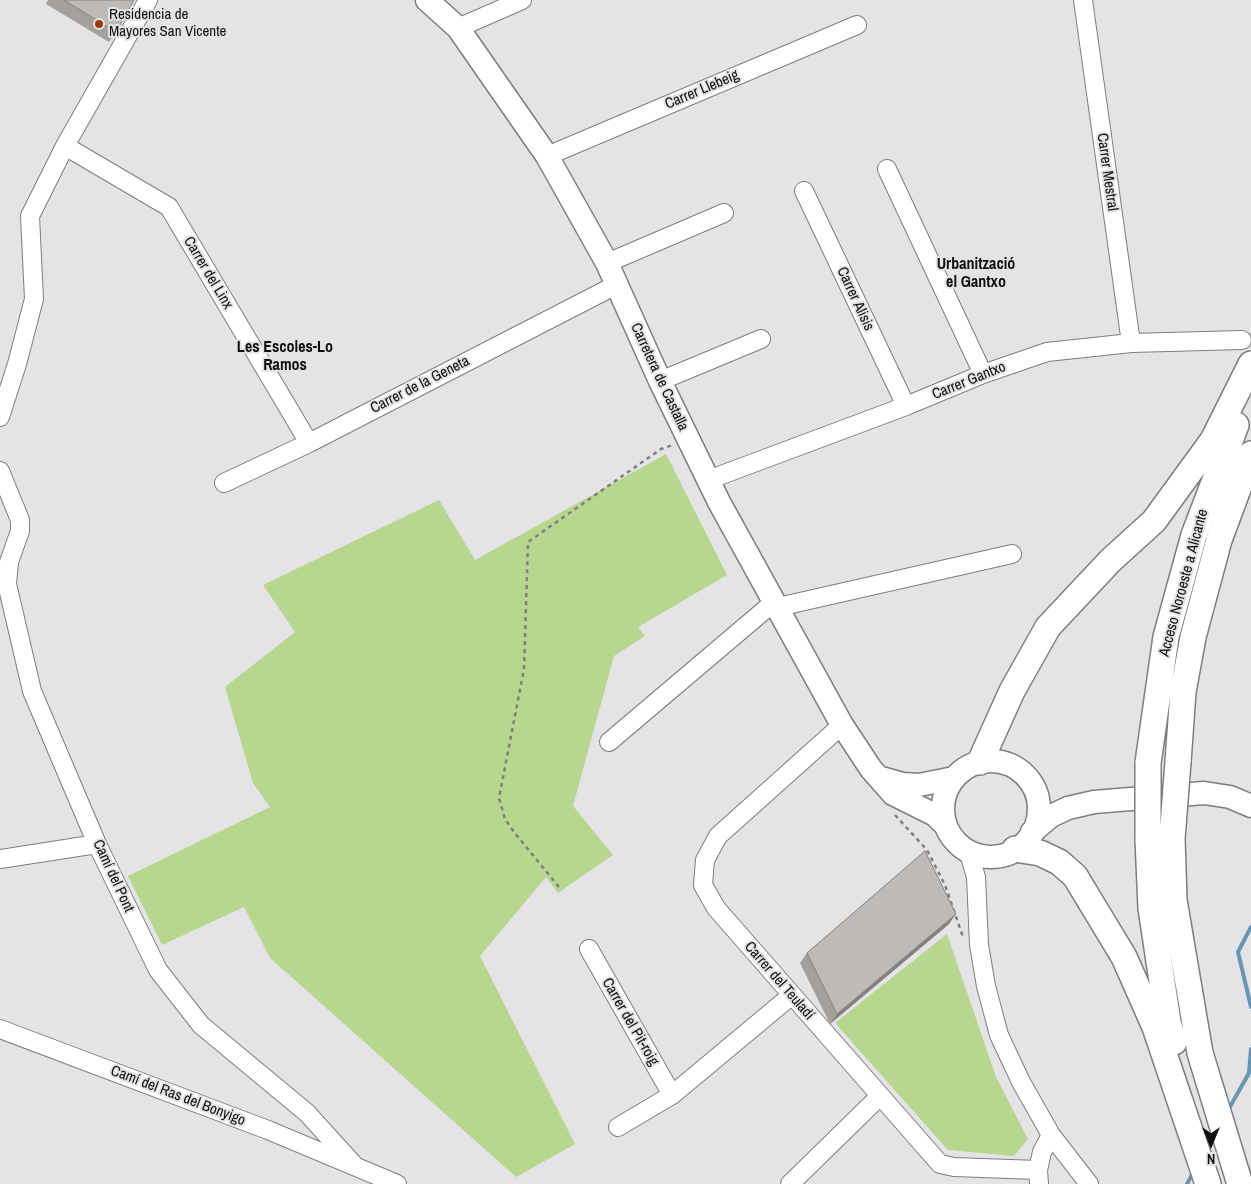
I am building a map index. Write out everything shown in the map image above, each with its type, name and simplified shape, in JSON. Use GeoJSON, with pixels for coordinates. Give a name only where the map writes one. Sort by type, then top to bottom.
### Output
{"type":"FeatureCollection","features":[{"type":"Feature","properties":{"kind":"highway"},"geometry":{"type":"LineString","coordinates":[[980,762],[1012,691],[1048,628],[1111,560],[1154,521],[1213,440],[1251,364]]}},
{"type":"Feature","properties":{"kind":"highway","name":"Acceso Noroeste a Alicante"},"geometry":{"type":"LineString","coordinates":[[1160,839],[1148,763],[1166,637],[1194,535],[1233,431],[1251,394]]}},
{"type":"Feature","properties":{"kind":"highway","name":"Acceso Noroeste a Alicante"},"geometry":{"type":"LineString","coordinates":[[1160,839],[1178,762],[1183,692],[1193,637],[1218,540],[1251,454]]}},
{"type":"Feature","properties":{"kind":"highway"},"geometry":{"type":"LineString","coordinates":[[1160,839],[1174,900],[1200,1053],[1240,1184]]}},
{"type":"Feature","properties":{"kind":"highway"},"geometry":{"type":"LineString","coordinates":[[1160,839],[1151,908],[1168,1022],[1181,1090],[1208,1184]]}},
{"type":"Feature","properties":{"kind":"highway"},"geometry":{"type":"LineString","coordinates":[[1015,850],[1040,853],[1059,862],[1075,876],[1084,890],[1128,966],[1220,1184]]}},
{"type":"Feature","properties":{"kind":"main road","name":"Carretera de Castalla"},"geometry":{"type":"LineString","coordinates":[[427,0],[458,28],[548,156],[607,263],[660,382],[708,480],[842,724],[874,772],[893,794],[935,815],[946,826]]}},
{"type":"Feature","properties":{"kind":"main road"},"geometry":{"type":"LineString","coordinates":[[1032,832],[1038,816],[1038,800],[1032,785],[1023,773],[1010,765],[995,761],[980,762],[965,768],[954,778],[943,801],[946,826],[954,840],[975,853],[1000,855],[1015,850],[1051,816],[1068,808],[1094,802],[1204,793],[1230,797],[1251,806]]}},
{"type":"Feature","properties":{"kind":"main road"},"geometry":{"type":"LineString","coordinates":[[874,772],[903,784],[919,785],[954,778]]}},
{"type":"Feature","properties":{"kind":"main road"},"geometry":{"type":"LineString","coordinates":[[1032,785],[1064,798],[1094,802]]}},
{"type":"Feature","properties":{"kind":"street"},"geometry":{"type":"LineString","coordinates":[[0,417],[17,364],[34,299],[30,216],[64,146],[148,0]]}},
{"type":"Feature","properties":{"kind":"street"},"geometry":{"type":"LineString","coordinates":[[458,28],[522,0]]}},
{"type":"Feature","properties":{"kind":"street","name":"Carrer Mestral"},"geometry":{"type":"LineString","coordinates":[[1083,0],[1131,344]]}},
{"type":"Feature","properties":{"kind":"street","name":"Carrer Llebeig"},"geometry":{"type":"LineString","coordinates":[[548,156],[857,25]]}},
{"type":"Feature","properties":{"kind":"street","name":"Carrer del Linx"},"geometry":{"type":"LineString","coordinates":[[64,146],[169,207],[309,443]]}},
{"type":"Feature","properties":{"kind":"street"},"geometry":{"type":"LineString","coordinates":[[886,169],[983,374]]}},
{"type":"Feature","properties":{"kind":"street","name":"Carrer Alisis"},"geometry":{"type":"LineString","coordinates":[[804,191],[906,406]]}},
{"type":"Feature","properties":{"kind":"street"},"geometry":{"type":"LineString","coordinates":[[607,263],[724,214]]}},
{"type":"Feature","properties":{"kind":"street","name":"Carrer de la Geneta"},"geometry":{"type":"LineString","coordinates":[[224,483],[309,443],[616,285]]}},
{"type":"Feature","properties":{"kind":"street"},"geometry":{"type":"LineString","coordinates":[[660,382],[761,339]]}},
{"type":"Feature","properties":{"kind":"street","name":"Carrer Gantxo"},"geometry":{"type":"LineString","coordinates":[[708,480],[906,406],[983,374],[1047,352],[1131,344],[1242,340]]}},
{"type":"Feature","properties":{"kind":"street","name":"Camí del Pont"},"geometry":{"type":"LineString","coordinates":[[0,471],[20,520],[20,531],[9,562],[7,584],[32,691],[97,844],[158,970],[201,1024],[307,1113],[355,1166],[397,1184]]}},
{"type":"Feature","properties":{"kind":"street"},"geometry":{"type":"LineString","coordinates":[[609,742],[766,608],[778,607],[1012,554]]}},
{"type":"Feature","properties":{"kind":"street","name":"Carrer del Teuladí"},"geometry":{"type":"LineString","coordinates":[[842,724],[718,836],[704,860],[703,885],[716,908],[940,1164],[954,1168],[1038,1177]]}},
{"type":"Feature","properties":{"kind":"street"},"geometry":{"type":"LineString","coordinates":[[0,859],[97,844]]}},
{"type":"Feature","properties":{"kind":"street"},"geometry":{"type":"LineString","coordinates":[[975,853],[979,945],[986,986],[999,1035],[1020,1082],[1051,1135],[1089,1184]]}},
{"type":"Feature","properties":{"kind":"street","name":"Carrer del Pit-roig"},"geometry":{"type":"LineString","coordinates":[[589,949],[672,1095]]}},
{"type":"Feature","properties":{"kind":"street"},"geometry":{"type":"LineString","coordinates":[[618,1127],[672,1095],[792,995]]}},
{"type":"Feature","properties":{"kind":"street","name":"Camí del Ras del Bonyigo"},"geometry":{"type":"LineString","coordinates":[[0,1029],[259,1127],[355,1166]]}},
{"type":"Feature","properties":{"kind":"street"},"geometry":{"type":"LineString","coordinates":[[790,1184],[880,1097]]}},
{"type":"Feature","properties":{"kind":"street"},"geometry":{"type":"LineString","coordinates":[[1038,1177],[1042,1152],[1051,1135]]}},
{"type":"Feature","properties":{"kind":"path"},"geometry":{"type":"LineString","coordinates":[[559,887],[505,819],[499,798],[524,669],[528,542],[661,449],[689,440]]}},
{"type":"Feature","properties":{"kind":"green space"},"geometry":{"type":"Polygon","coordinates":[[[666,454],[727,575],[638,627],[645,636],[614,656],[573,806],[613,855],[558,893],[546,877],[480,956],[575,1144],[516,1177],[270,958],[244,907],[162,945],[128,876],[270,807],[253,783],[225,687],[295,632],[263,585],[439,500],[475,560],[666,454]]]}},
{"type":"Feature","properties":{"kind":"green space"},"geometry":{"type":"Polygon","coordinates":[[[947,934],[996,1077],[1028,1139],[1014,1156],[948,1150],[835,1023],[947,934]]]}},
{"type":"Feature","properties":{"kind":"building"},"geometry":{"type":"Polygon","coordinates":[[[64,0],[134,0],[116,32],[64,0]]]}},
{"type":"Feature","properties":{"kind":"building"},"geometry":{"type":"Polygon","coordinates":[[[925,851],[956,914],[837,1014],[807,953],[925,851]]]}},
{"type":"Feature","properties":{"kind":"waterway"},"geometry":{"type":"LineString","coordinates":[[1251,927],[1238,952],[1251,1007]]}},
{"type":"Feature","properties":{"kind":"waterway"},"geometry":{"type":"LineString","coordinates":[[1227,1112],[1249,1073],[1251,1049]]}},
{"type":"Feature","properties":{"kind":"waterway"},"geometry":{"type":"LineString","coordinates":[[1207,1149],[1215,1134]]}},
{"type":"Feature","properties":{"kind":"waterway"},"geometry":{"type":"LineString","coordinates":[[1187,1184],[1193,1173]]}},
{"type":"Feature","properties":{"kind":"place","name":"Residencia de Mayores San Vicente"},"geometry":{"type":"Point","coordinates":[99,24]}},
{"type":"Feature","properties":{"kind":"district","name":"Urbanització el Gantxo"},"geometry":{"type":"Point","coordinates":[976,274]}},
{"type":"Feature","properties":{"kind":"district","name":"Les Escoles-Lo Ramos"},"geometry":{"type":"Point","coordinates":[285,357]}}]}
